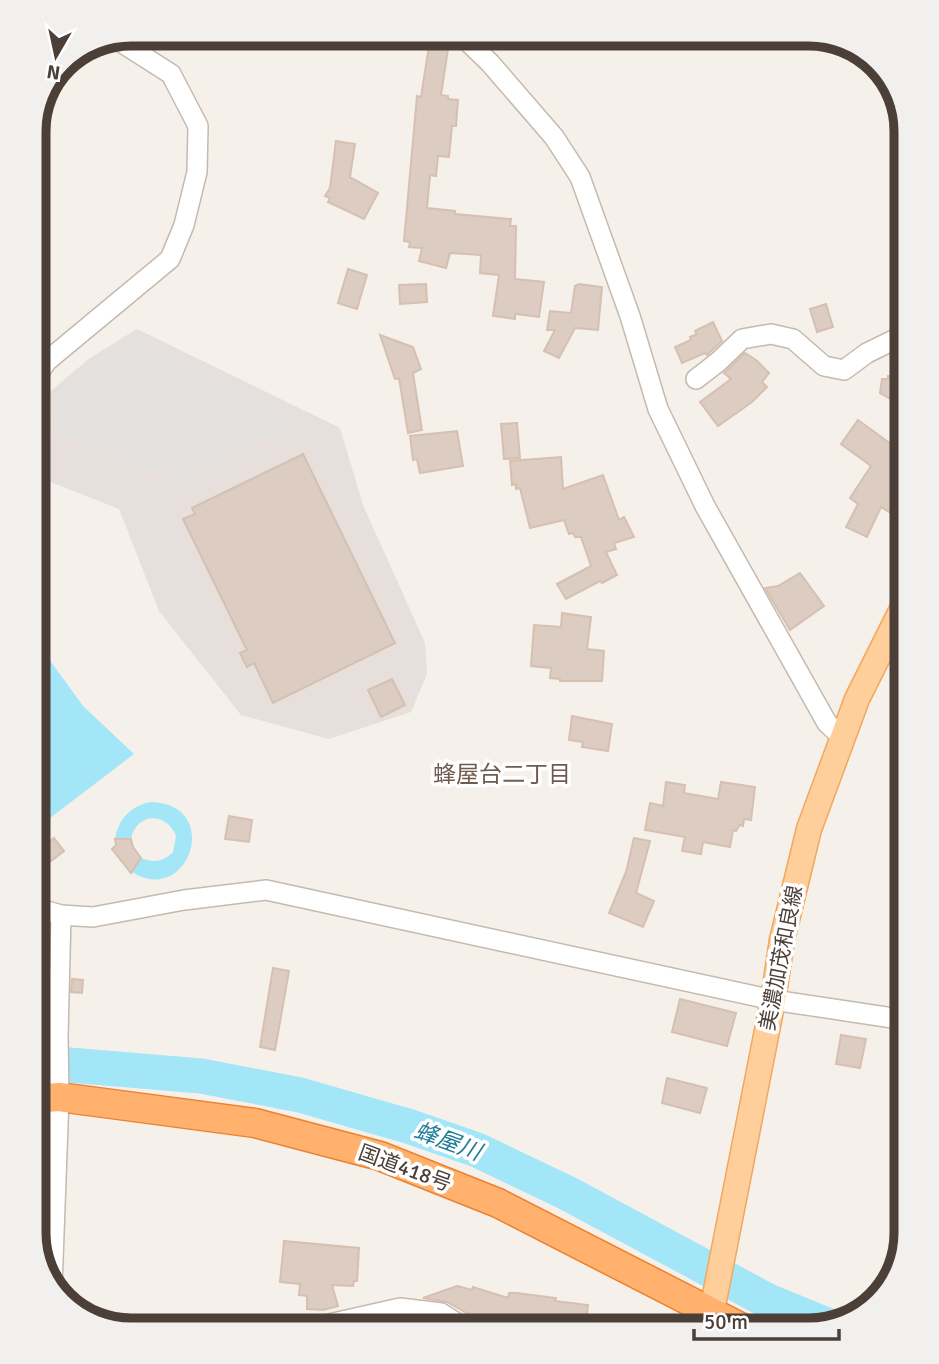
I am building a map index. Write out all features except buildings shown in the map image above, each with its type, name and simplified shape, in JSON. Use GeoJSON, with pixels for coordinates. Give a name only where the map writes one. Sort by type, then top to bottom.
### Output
{"type":"FeatureCollection","features":[{"type":"Feature","properties":{"kind":"highway","name":"国道418号"},"geometry":{"type":"LineString","coordinates":[[46,1098],[255,1123],[380,1156],[498,1203],[703,1318]]}},
{"type":"Feature","properties":{"kind":"main road","name":"美濃加茂和良線"},"geometry":{"type":"LineString","coordinates":[[711,1318],[721,1254],[773,1000],[782,940],[809,829],[857,699],[894,625]]}},
{"type":"Feature","properties":{"kind":"street"},"geometry":{"type":"LineString","coordinates":[[46,362],[170,259],[184,225],[197,172],[198,126],[171,74],[127,46]]}},
{"type":"Feature","properties":{"kind":"street"},"geometry":{"type":"LineString","coordinates":[[472,46],[554,137],[580,177],[663,419],[705,506],[827,723],[843,738]]}},
{"type":"Feature","properties":{"kind":"street"},"geometry":{"type":"LineString","coordinates":[[696,379],[742,339],[771,334],[793,339],[824,366],[844,370],[867,353],[894,340]]}},
{"type":"Feature","properties":{"kind":"street"},"geometry":{"type":"LineString","coordinates":[[46,910],[61,915],[93,916],[184,900],[266,890],[773,1000],[894,1018]]}},
{"type":"Feature","properties":{"kind":"street"},"geometry":{"type":"LineString","coordinates":[[51,1264],[46,1098],[58,1036],[61,915]]}},
{"type":"Feature","properties":{"kind":"street"},"geometry":{"type":"LineString","coordinates":[[356,1318],[400,1308],[441,1313],[449,1318]]}},
{"type":"Feature","properties":{"kind":"shaded area"},"geometry":{"type":"Polygon","coordinates":[[[137,329],[340,428],[363,505],[425,643],[427,674],[411,712],[329,739],[241,715],[159,611],[119,509],[46,480],[46,395],[90,358],[137,329]]]}},
{"type":"Feature","properties":{"kind":"shaded area"},"geometry":{"type":"Polygon","coordinates":[[[137,334],[294,412],[290,427],[178,480],[46,431],[57,392],[97,358],[137,334]]]}},
{"type":"Feature","properties":{"kind":"water"},"geometry":{"type":"Polygon","coordinates":[[[46,655],[83,706],[134,754],[46,821],[46,655]]]}},
{"type":"Feature","properties":{"kind":"water"},"geometry":{"type":"Polygon","coordinates":[[[150,802],[173,807],[186,818],[192,834],[190,851],[182,866],[169,876],[152,879],[132,872],[141,858],[158,861],[173,852],[176,836],[171,828],[165,822],[152,818],[139,824],[131,839],[115,839],[119,825],[126,815],[136,807],[150,802]]]}},
{"type":"Feature","properties":{"kind":"waterway","name":"蜂屋川"},"geometry":{"type":"LineString","coordinates":[[46,1063],[201,1076],[300,1095],[411,1127],[477,1150],[567,1193],[768,1301],[809,1318]]}},
{"type":"Feature","properties":{"kind":"district","name":"蜂屋台二丁目"},"geometry":{"type":"Point","coordinates":[502,774]}}]}
